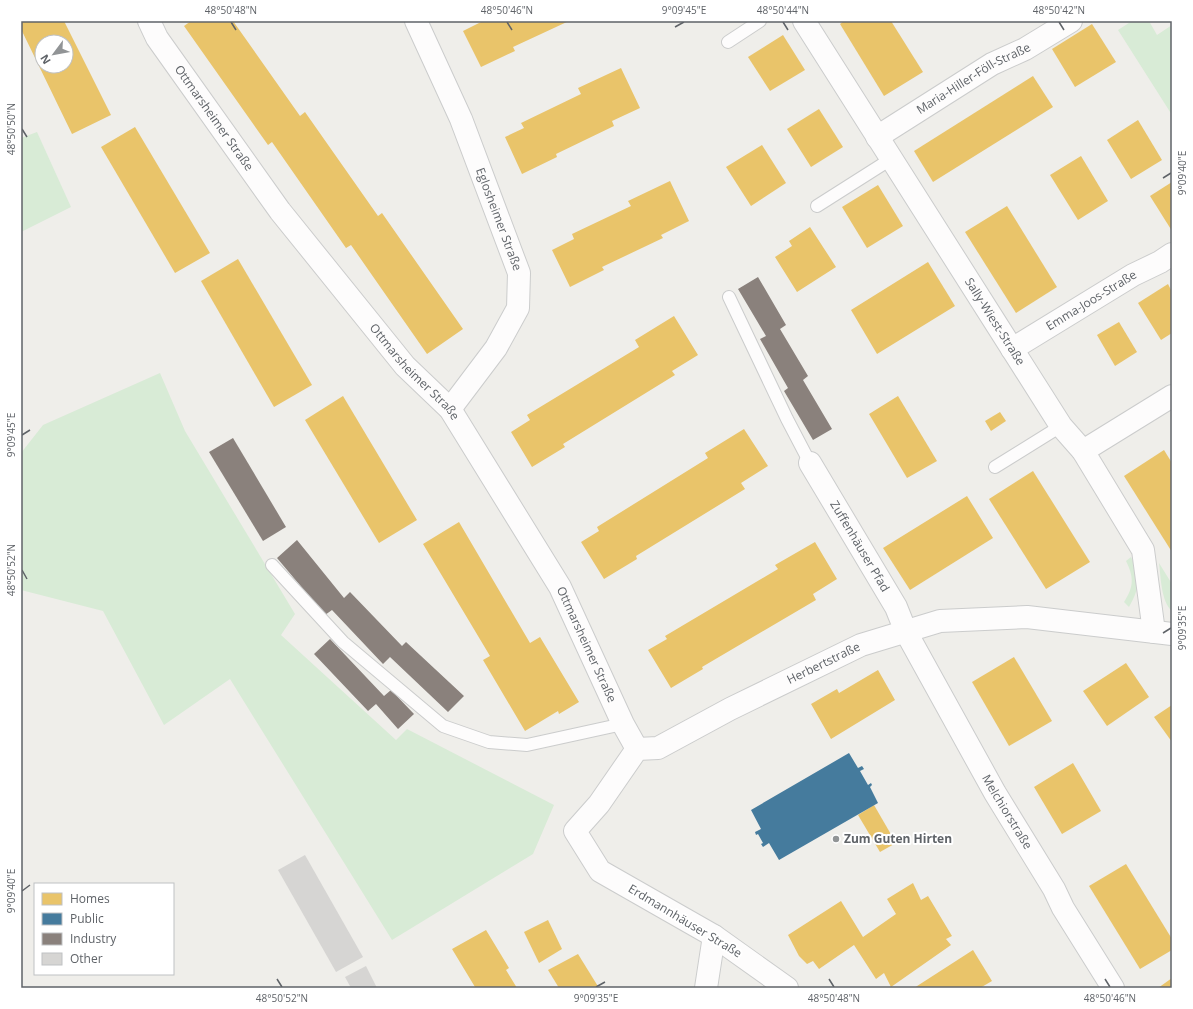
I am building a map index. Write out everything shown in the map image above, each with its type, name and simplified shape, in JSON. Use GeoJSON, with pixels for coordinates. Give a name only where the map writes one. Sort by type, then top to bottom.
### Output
{"type":"FeatureCollection","features":[{"type":"Feature","properties":{"kind":"street","name":"Ottmarsheimer Straße"},"geometry":{"type":"LineString","coordinates":[[148,21],[157,38],[280,211],[405,366],[450,409],[560,587],[623,724],[637,749]]}},
{"type":"Feature","properties":{"kind":"street","name":"Eglosheimer Straße"},"geometry":{"type":"LineString","coordinates":[[416,21],[461,119],[519,273],[518,308],[496,348],[450,409]]}},
{"type":"Feature","properties":{"kind":"street","name":"Sally-Wiest-Straße"},"geometry":{"type":"LineString","coordinates":[[804,21],[1061,426],[1083,451],[1143,550],[1163,633]]}},
{"type":"Feature","properties":{"kind":"street","name":"Maria-Hiller-Föll-Straße"},"geometry":{"type":"LineString","coordinates":[[877,137],[992,64],[1025,49],[1071,21]]}},
{"type":"Feature","properties":{"kind":"street","name":"Emma-Joos-Straße"},"geometry":{"type":"LineString","coordinates":[[1012,349],[1133,275],[1160,262],[1172,254]]}},
{"type":"Feature","properties":{"kind":"street"},"geometry":{"type":"LineString","coordinates":[[1083,451],[1172,396]]}},
{"type":"Feature","properties":{"kind":"street","name":"Zuffenhäuser Pfad"},"geometry":{"type":"LineString","coordinates":[[810,463],[896,607],[906,632]]}},
{"type":"Feature","properties":{"kind":"street","name":"Herbertstraße"},"geometry":{"type":"LineString","coordinates":[[637,749],[658,748],[730,710],[861,645],[940,621],[1026,617],[1163,633]]}},
{"type":"Feature","properties":{"kind":"street","name":"Melchiorstraße"},"geometry":{"type":"LineString","coordinates":[[906,632],[995,793],[1054,889],[1063,908],[1113,988]]}},
{"type":"Feature","properties":{"kind":"street","name":"Erdmannhäuser Straße"},"geometry":{"type":"LineString","coordinates":[[637,749],[599,804],[574,831],[600,870],[714,936],[787,988]]}},
{"type":"Feature","properties":{"kind":"street"},"geometry":{"type":"LineString","coordinates":[[706,988],[714,936]]}},
{"type":"Feature","properties":{"kind":"lane"},"geometry":{"type":"LineString","coordinates":[[728,42],[760,21]]}},
{"type":"Feature","properties":{"kind":"lane"},"geometry":{"type":"LineString","coordinates":[[817,206],[891,159]]}},
{"type":"Feature","properties":{"kind":"lane"},"geometry":{"type":"LineString","coordinates":[[729,297],[787,420],[810,463]]}},
{"type":"Feature","properties":{"kind":"lane"},"geometry":{"type":"LineString","coordinates":[[995,467],[1061,426]]}},
{"type":"Feature","properties":{"kind":"lane"},"geometry":{"type":"LineString","coordinates":[[272,565],[343,642],[443,726],[489,742],[527,745],[623,724]]}},
{"type":"Feature","properties":{"kind":"green space"},"geometry":{"type":"Polygon","coordinates":[[[1132,21],[1149,21],[1157,35],[1172,25],[1172,115],[1118,30],[1132,21]]]}},
{"type":"Feature","properties":{"kind":"green space"},"geometry":{"type":"Polygon","coordinates":[[[37,132],[71,207],[21,232],[21,138],[37,132]]]}},
{"type":"Feature","properties":{"kind":"green space"},"geometry":{"type":"Polygon","coordinates":[[[160,373],[185,431],[295,614],[281,635],[396,740],[407,729],[554,805],[533,854],[392,940],[230,679],[164,725],[103,611],[21,590],[21,453],[43,425],[160,373]]]}},
{"type":"Feature","properties":{"kind":"green space"},"geometry":{"type":"Polygon","coordinates":[[[1131,557],[1138,577],[1138,582],[1133,600],[1129,607],[1124,602],[1130,592],[1132,582],[1132,577],[1126,561],[1131,557]]]}},
{"type":"Feature","properties":{"kind":"green space"},"geometry":{"type":"Polygon","coordinates":[[[1159,563],[1172,584],[1172,611],[1168,607],[1164,595],[1159,563]]]}},
{"type":"Feature","properties":{"kind":"building: Homes"},"geometry":{"type":"Polygon","coordinates":[[[21,21],[64,21],[70,34],[34,34],[34,56],[21,29],[21,21]]]}},
{"type":"Feature","properties":{"kind":"building: Homes"},"geometry":{"type":"Polygon","coordinates":[[[191,21],[233,21],[300,116],[305,112],[378,216],[382,213],[463,329],[427,354],[351,245],[346,248],[272,142],[268,145],[184,26],[191,21]]]}},
{"type":"Feature","properties":{"kind":"building: Homes"},"geometry":{"type":"Polygon","coordinates":[[[483,21],[569,21],[513,47],[515,51],[481,67],[463,31],[483,21]]]}},
{"type":"Feature","properties":{"kind":"building: Homes"},"geometry":{"type":"Polygon","coordinates":[[[844,21],[891,21],[923,72],[884,96],[840,24],[844,21]]]}},
{"type":"Feature","properties":{"kind":"building: Homes"},"geometry":{"type":"Polygon","coordinates":[[[1092,24],[1116,62],[1075,87],[1052,49],[1092,24]]]}},
{"type":"Feature","properties":{"kind":"building: Homes"},"geometry":{"type":"Polygon","coordinates":[[[783,35],[805,70],[770,91],[748,57],[783,35]]]}},
{"type":"Feature","properties":{"kind":"building: Homes"},"geometry":{"type":"Polygon","coordinates":[[[74,41],[111,115],[72,134],[43,74],[74,74],[74,41]]]}},
{"type":"Feature","properties":{"kind":"building: Homes"},"geometry":{"type":"Polygon","coordinates":[[[621,68],[640,108],[612,121],[614,126],[556,154],[557,157],[522,174],[505,137],[524,128],[521,123],[581,94],[578,88],[621,68]]]}},
{"type":"Feature","properties":{"kind":"building: Homes"},"geometry":{"type":"Polygon","coordinates":[[[1033,76],[1053,107],[933,182],[914,151],[1033,76]]]}},
{"type":"Feature","properties":{"kind":"building: Homes"},"geometry":{"type":"Polygon","coordinates":[[[819,109],[843,147],[811,167],[787,129],[819,109]]]}},
{"type":"Feature","properties":{"kind":"building: Homes"},"geometry":{"type":"Polygon","coordinates":[[[1138,120],[1162,160],[1131,179],[1107,140],[1138,120]]]}},
{"type":"Feature","properties":{"kind":"building: Homes"},"geometry":{"type":"Polygon","coordinates":[[[135,127],[210,253],[175,273],[101,147],[135,127]]]}},
{"type":"Feature","properties":{"kind":"building: Homes"},"geometry":{"type":"Polygon","coordinates":[[[762,145],[786,183],[751,206],[726,167],[762,145]]]}},
{"type":"Feature","properties":{"kind":"building: Homes"},"geometry":{"type":"Polygon","coordinates":[[[1081,156],[1108,201],[1078,220],[1050,175],[1081,156]]]}},
{"type":"Feature","properties":{"kind":"building: Homes"},"geometry":{"type":"Polygon","coordinates":[[[670,181],[689,221],[661,235],[663,238],[602,267],[604,270],[570,287],[552,250],[574,239],[572,234],[631,206],[628,201],[670,181]]]}},
{"type":"Feature","properties":{"kind":"building: Homes"},"geometry":{"type":"Polygon","coordinates":[[[1172,182],[1172,231],[1150,196],[1172,182]]]}},
{"type":"Feature","properties":{"kind":"building: Homes"},"geometry":{"type":"Polygon","coordinates":[[[878,185],[903,226],[867,248],[842,207],[878,185]]]}},
{"type":"Feature","properties":{"kind":"building: Homes"},"geometry":{"type":"Polygon","coordinates":[[[1007,206],[1057,287],[1016,313],[965,232],[1007,206]]]}},
{"type":"Feature","properties":{"kind":"building: Homes"},"geometry":{"type":"Polygon","coordinates":[[[810,227],[836,267],[797,292],[775,257],[792,246],[789,241],[810,227]]]}},
{"type":"Feature","properties":{"kind":"building: Homes"},"geometry":{"type":"Polygon","coordinates":[[[238,259],[312,385],[274,407],[201,281],[238,259]]]}},
{"type":"Feature","properties":{"kind":"building: Homes"},"geometry":{"type":"Polygon","coordinates":[[[928,262],[955,306],[877,354],[851,310],[928,262]]]}},
{"type":"Feature","properties":{"kind":"building: Homes"},"geometry":{"type":"Polygon","coordinates":[[[1168,284],[1172,292],[1172,333],[1161,340],[1138,303],[1168,284]]]}},
{"type":"Feature","properties":{"kind":"building: Homes"},"geometry":{"type":"Polygon","coordinates":[[[674,316],[698,355],[672,371],[675,375],[563,444],[565,447],[532,467],[511,432],[530,420],[527,415],[639,347],[635,340],[674,316]]]}},
{"type":"Feature","properties":{"kind":"building: Homes"},"geometry":{"type":"Polygon","coordinates":[[[1119,322],[1137,352],[1115,366],[1097,335],[1119,322]]]}},
{"type":"Feature","properties":{"kind":"building: Homes"},"geometry":{"type":"Polygon","coordinates":[[[343,396],[417,520],[379,543],[305,420],[343,396]]]}},
{"type":"Feature","properties":{"kind":"building: Homes"},"geometry":{"type":"Polygon","coordinates":[[[898,396],[937,461],[907,478],[869,414],[898,396]]]}},
{"type":"Feature","properties":{"kind":"building: Homes"},"geometry":{"type":"Polygon","coordinates":[[[1000,412],[1006,421],[991,431],[985,421],[1000,412]]]}},
{"type":"Feature","properties":{"kind":"building: Homes"},"geometry":{"type":"Polygon","coordinates":[[[744,429],[768,466],[741,483],[745,489],[636,556],[637,559],[604,579],[581,542],[599,531],[597,527],[708,458],[705,453],[744,429]]]}},
{"type":"Feature","properties":{"kind":"building: Homes"},"geometry":{"type":"Polygon","coordinates":[[[1164,450],[1172,463],[1172,552],[1124,476],[1164,450]]]}},
{"type":"Feature","properties":{"kind":"building: Homes"},"geometry":{"type":"Polygon","coordinates":[[[1033,471],[1090,562],[1046,589],[989,499],[1033,471]]]}},
{"type":"Feature","properties":{"kind":"building: Homes"},"geometry":{"type":"Polygon","coordinates":[[[967,496],[993,538],[910,590],[883,548],[967,496]]]}},
{"type":"Feature","properties":{"kind":"building: Homes"},"geometry":{"type":"Polygon","coordinates":[[[459,522],[530,643],[540,637],[579,702],[559,714],[558,711],[525,731],[483,660],[490,656],[423,544],[459,522]]]}},
{"type":"Feature","properties":{"kind":"building: Homes"},"geometry":{"type":"Polygon","coordinates":[[[815,542],[837,579],[813,594],[816,600],[702,667],[703,669],[671,688],[648,650],[667,639],[665,636],[778,569],[775,565],[815,542]]]}},
{"type":"Feature","properties":{"kind":"building: Homes"},"geometry":{"type":"Polygon","coordinates":[[[1014,657],[1052,721],[1009,746],[972,682],[1014,657]]]}},
{"type":"Feature","properties":{"kind":"building: Homes"},"geometry":{"type":"Polygon","coordinates":[[[1126,663],[1149,697],[1107,726],[1083,691],[1126,663]]]}},
{"type":"Feature","properties":{"kind":"building: Homes"},"geometry":{"type":"Polygon","coordinates":[[[878,670],[895,700],[831,739],[811,704],[837,689],[839,693],[878,670]]]}},
{"type":"Feature","properties":{"kind":"building: Homes"},"geometry":{"type":"Polygon","coordinates":[[[1172,705],[1172,742],[1154,717],[1172,705]]]}},
{"type":"Feature","properties":{"kind":"building: Homes"},"geometry":{"type":"Polygon","coordinates":[[[1073,763],[1101,811],[1062,834],[1034,787],[1073,763]]]}},
{"type":"Feature","properties":{"kind":"building: Homes"},"geometry":{"type":"Polygon","coordinates":[[[874,805],[896,843],[880,852],[858,815],[874,805]]]}},
{"type":"Feature","properties":{"kind":"building: Homes"},"geometry":{"type":"Polygon","coordinates":[[[1126,864],[1172,939],[1172,950],[1140,969],[1089,886],[1126,864]]]}},
{"type":"Feature","properties":{"kind":"building: Homes"},"geometry":{"type":"Polygon","coordinates":[[[913,883],[921,900],[928,896],[952,936],[946,939],[951,945],[891,987],[884,973],[876,979],[854,945],[819,969],[813,961],[807,964],[799,956],[788,935],[841,901],[863,937],[896,914],[887,899],[913,883]]]}},
{"type":"Feature","properties":{"kind":"building: Homes"},"geometry":{"type":"Polygon","coordinates":[[[548,920],[562,949],[539,963],[524,932],[548,920]]]}},
{"type":"Feature","properties":{"kind":"building: Homes"},"geometry":{"type":"Polygon","coordinates":[[[486,930],[509,968],[506,970],[517,988],[473,988],[475,987],[452,949],[486,930]]]}},
{"type":"Feature","properties":{"kind":"building: Homes"},"geometry":{"type":"Polygon","coordinates":[[[973,950],[992,981],[980,988],[914,988],[973,950]]]}},
{"type":"Feature","properties":{"kind":"building: Homes"},"geometry":{"type":"Polygon","coordinates":[[[578,954],[599,988],[559,988],[548,970],[578,954]]]}},
{"type":"Feature","properties":{"kind":"building: Homes"},"geometry":{"type":"Polygon","coordinates":[[[1172,978],[1172,988],[1158,988],[1172,978]]]}},
{"type":"Feature","properties":{"kind":"building: Public"},"geometry":{"type":"Polygon","coordinates":[[[849,753],[858,768],[862,766],[864,769],[860,771],[868,785],[871,783],[872,785],[870,787],[878,803],[779,860],[769,843],[763,847],[761,844],[763,843],[758,834],[756,835],[755,832],[761,829],[751,810],[849,753]]]}},
{"type":"Feature","properties":{"kind":"building: Industry"},"geometry":{"type":"Polygon","coordinates":[[[758,277],[786,325],[780,329],[808,376],[803,380],[832,429],[813,440],[784,391],[788,388],[760,339],[766,336],[738,289],[758,277]]]}},
{"type":"Feature","properties":{"kind":"building: Industry"},"geometry":{"type":"Polygon","coordinates":[[[233,438],[286,527],[263,541],[209,452],[233,438]]]}},
{"type":"Feature","properties":{"kind":"building: Industry"},"geometry":{"type":"Polygon","coordinates":[[[297,540],[344,598],[350,592],[402,646],[406,642],[464,696],[448,712],[390,657],[383,664],[332,610],[325,615],[277,558],[297,540]]]}},
{"type":"Feature","properties":{"kind":"building: Industry"},"geometry":{"type":"Polygon","coordinates":[[[330,639],[384,696],[391,690],[414,714],[398,729],[376,704],[368,711],[314,654],[330,639]]]}},
{"type":"Feature","properties":{"kind":"building: Other"},"geometry":{"type":"Polygon","coordinates":[[[305,855],[363,957],[336,972],[278,870],[305,855]]]}},
{"type":"Feature","properties":{"kind":"building: Other"},"geometry":{"type":"Polygon","coordinates":[[[366,966],[377,988],[351,988],[345,977],[366,966]]]}},
{"type":"Feature","properties":{"kind":"place","name":"Zum Guten Hirten"},"geometry":{"type":"Point","coordinates":[836,839]}}]}
